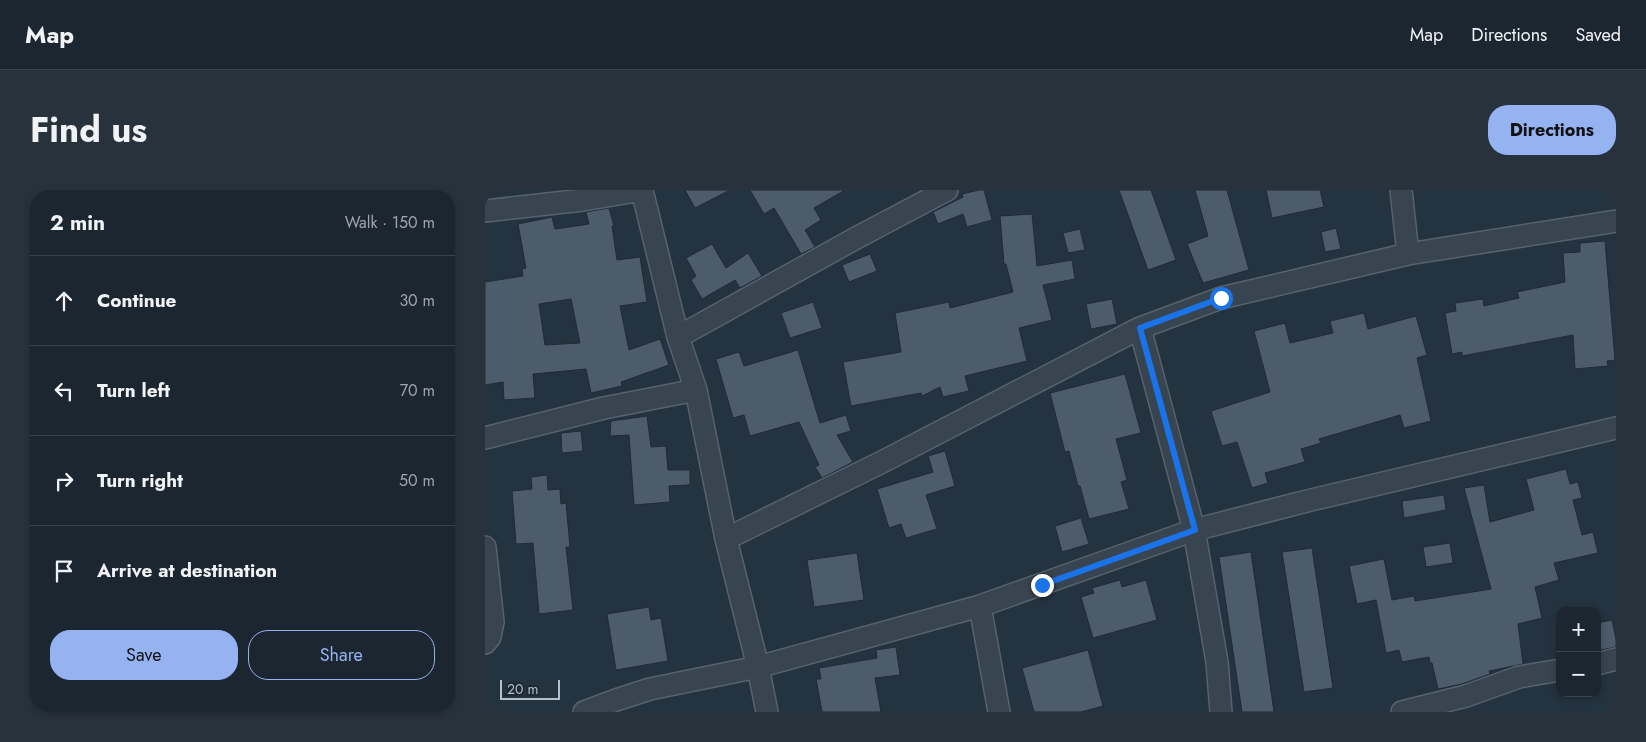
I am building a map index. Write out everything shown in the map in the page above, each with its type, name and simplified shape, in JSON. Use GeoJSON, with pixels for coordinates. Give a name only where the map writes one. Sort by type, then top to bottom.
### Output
{"type":"FeatureCollection","features":[{"type":"Feature","properties":{"kind":"street"},"geometry":{"type":"LineString","coordinates":[[485,211],[583,200],[642,190],[678,337],[696,390],[726,539],[758,666],[767,712]]}},
{"type":"Feature","properties":{"kind":"street"},"geometry":{"type":"LineString","coordinates":[[678,337],[947,190]]}},
{"type":"Feature","properties":{"kind":"street"},"geometry":{"type":"LineString","coordinates":[[1401,190],[1408,254]]}},
{"type":"Feature","properties":{"kind":"street"},"geometry":{"type":"LineString","coordinates":[[726,539],[884,462],[1140,328],[1221,298],[1408,254],[1616,220]]}},
{"type":"Feature","properties":{"kind":"street"},"geometry":{"type":"LineString","coordinates":[[1140,328],[1195,530],[1217,662],[1221,712]]}},
{"type":"Feature","properties":{"kind":"street"},"geometry":{"type":"LineString","coordinates":[[485,438],[604,408],[696,390]]}},
{"type":"Feature","properties":{"kind":"street"},"geometry":{"type":"LineString","coordinates":[[584,712],[650,689],[758,666],[980,606],[1195,530],[1311,500],[1616,428]]}},
{"type":"Feature","properties":{"kind":"street"},"geometry":{"type":"LineString","coordinates":[[485,547],[493,622],[489,637],[485,643]]}},
{"type":"Feature","properties":{"kind":"street"},"geometry":{"type":"LineString","coordinates":[[980,606],[999,712]]}},
{"type":"Feature","properties":{"kind":"street"},"geometry":{"type":"LineString","coordinates":[[1601,663],[1616,659]]}},
{"type":"Feature","properties":{"kind":"street"},"geometry":{"type":"LineString","coordinates":[[1402,712],[1466,696],[1519,676],[1556,671]]}},
{"type":"Feature","properties":{"kind":"building"},"geometry":{"type":"Polygon","coordinates":[[[685,190],[730,190],[695,208],[685,190]]]}},
{"type":"Feature","properties":{"kind":"building"},"geometry":{"type":"Polygon","coordinates":[[[750,190],[845,190],[814,208],[821,220],[805,230],[815,247],[801,254],[774,208],[764,214],[750,190]]]}},
{"type":"Feature","properties":{"kind":"building"},"geometry":{"type":"Polygon","coordinates":[[[984,190],[992,220],[967,227],[963,214],[938,224],[933,212],[963,197],[962,194],[984,190]]]}},
{"type":"Feature","properties":{"kind":"building"},"geometry":{"type":"Polygon","coordinates":[[[1119,190],[1151,190],[1176,260],[1148,270],[1119,190]]]}},
{"type":"Feature","properties":{"kind":"building"},"geometry":{"type":"Polygon","coordinates":[[[1195,190],[1227,190],[1249,270],[1203,283],[1187,244],[1208,236],[1195,190]]]}},
{"type":"Feature","properties":{"kind":"building"},"geometry":{"type":"Polygon","coordinates":[[[1266,190],[1320,190],[1324,207],[1272,218],[1266,190]]]}},
{"type":"Feature","properties":{"kind":"building"},"geometry":{"type":"Polygon","coordinates":[[[609,208],[614,226],[612,226],[617,260],[640,257],[647,302],[620,306],[629,350],[660,339],[669,365],[621,382],[622,386],[591,393],[586,369],[533,374],[535,398],[504,400],[503,382],[485,385],[485,282],[523,276],[522,269],[526,268],[518,224],[552,217],[555,229],[589,224],[586,212],[609,208]],[[571,299],[539,304],[545,345],[580,343],[571,299]]]}},
{"type":"Feature","properties":{"kind":"building"},"geometry":{"type":"Polygon","coordinates":[[[1032,214],[1037,266],[1072,260],[1075,279],[1043,285],[1052,320],[1019,328],[1027,361],[965,376],[969,391],[943,397],[940,387],[922,396],[921,393],[851,406],[843,362],[901,352],[895,313],[949,302],[950,308],[1013,292],[1006,264],[1004,264],[1000,216],[1032,214]]]}},
{"type":"Feature","properties":{"kind":"building"},"geometry":{"type":"Polygon","coordinates":[[[1336,228],[1341,249],[1325,252],[1321,232],[1336,228]]]}},
{"type":"Feature","properties":{"kind":"building"},"geometry":{"type":"Polygon","coordinates":[[[1080,229],[1085,250],[1068,253],[1063,233],[1080,229]]]}},
{"type":"Feature","properties":{"kind":"building"},"geometry":{"type":"Polygon","coordinates":[[[1605,241],[1615,360],[1607,361],[1608,366],[1575,369],[1573,335],[1462,356],[1462,352],[1452,354],[1445,313],[1456,311],[1455,303],[1483,299],[1484,306],[1519,298],[1517,292],[1565,282],[1563,253],[1580,252],[1580,243],[1605,241]]]}},
{"type":"Feature","properties":{"kind":"building"},"geometry":{"type":"Polygon","coordinates":[[[712,244],[726,268],[748,253],[762,276],[740,288],[735,280],[702,299],[691,280],[696,276],[686,258],[712,244]]]}},
{"type":"Feature","properties":{"kind":"building"},"geometry":{"type":"Polygon","coordinates":[[[870,254],[877,271],[849,282],[842,265],[870,254]]]}},
{"type":"Feature","properties":{"kind":"building"},"geometry":{"type":"Polygon","coordinates":[[[1112,299],[1117,324],[1091,329],[1086,304],[1112,299]]]}},
{"type":"Feature","properties":{"kind":"building"},"geometry":{"type":"Polygon","coordinates":[[[813,302],[822,328],[790,338],[781,313],[813,302]]]}},
{"type":"Feature","properties":{"kind":"building"},"geometry":{"type":"Polygon","coordinates":[[[1364,313],[1368,329],[1416,316],[1427,355],[1417,358],[1431,421],[1404,428],[1400,415],[1319,439],[1321,443],[1301,449],[1305,462],[1265,473],[1268,483],[1252,488],[1237,442],[1222,446],[1211,411],[1270,392],[1254,331],[1285,323],[1290,343],[1333,333],[1330,321],[1364,313]]]}},
{"type":"Feature","properties":{"kind":"building"},"geometry":{"type":"Polygon","coordinates":[[[798,350],[820,423],[846,415],[851,431],[837,435],[853,462],[822,478],[815,467],[819,465],[799,422],[750,436],[744,415],[733,418],[716,359],[739,352],[744,366],[798,350]]]}},
{"type":"Feature","properties":{"kind":"building"},"geometry":{"type":"Polygon","coordinates":[[[1125,374],[1141,433],[1116,439],[1127,480],[1121,482],[1129,509],[1089,519],[1069,451],[1065,452],[1050,393],[1125,374]]]}},
{"type":"Feature","properties":{"kind":"building"},"geometry":{"type":"Polygon","coordinates":[[[647,416],[651,447],[666,446],[668,470],[690,470],[690,485],[669,486],[670,502],[634,505],[629,435],[610,436],[611,421],[647,416]]]}},
{"type":"Feature","properties":{"kind":"building"},"geometry":{"type":"Polygon","coordinates":[[[581,431],[583,451],[562,453],[561,433],[581,431]]]}},
{"type":"Feature","properties":{"kind":"building"},"geometry":{"type":"Polygon","coordinates":[[[945,451],[955,486],[926,495],[937,529],[906,538],[901,524],[889,528],[877,489],[933,472],[928,456],[945,451]]]}},
{"type":"Feature","properties":{"kind":"building"},"geometry":{"type":"Polygon","coordinates":[[[1566,469],[1570,484],[1578,482],[1582,498],[1573,500],[1582,535],[1593,532],[1598,553],[1554,563],[1559,580],[1535,587],[1542,618],[1518,624],[1523,664],[1489,671],[1490,674],[1462,684],[1438,689],[1429,657],[1402,662],[1399,650],[1386,653],[1376,600],[1357,604],[1349,566],[1384,559],[1392,600],[1414,596],[1415,601],[1491,589],[1464,488],[1484,485],[1490,522],[1534,510],[1526,479],[1566,469]]]}},
{"type":"Feature","properties":{"kind":"building"},"geometry":{"type":"Polygon","coordinates":[[[547,475],[548,490],[560,489],[561,504],[566,503],[570,547],[566,547],[573,610],[539,614],[533,543],[516,544],[512,491],[532,489],[531,477],[547,475]]]}},
{"type":"Feature","properties":{"kind":"building"},"geometry":{"type":"Polygon","coordinates":[[[1444,495],[1446,510],[1404,518],[1402,501],[1444,495]]]}},
{"type":"Feature","properties":{"kind":"building"},"geometry":{"type":"Polygon","coordinates":[[[1081,518],[1089,544],[1062,552],[1055,526],[1081,518]]]}},
{"type":"Feature","properties":{"kind":"building"},"geometry":{"type":"Polygon","coordinates":[[[1450,543],[1453,563],[1426,567],[1423,547],[1450,543]]]}},
{"type":"Feature","properties":{"kind":"building"},"geometry":{"type":"Polygon","coordinates":[[[1312,548],[1333,688],[1304,692],[1282,552],[1312,548]]]}},
{"type":"Feature","properties":{"kind":"building"},"geometry":{"type":"Polygon","coordinates":[[[1251,552],[1274,712],[1242,712],[1219,557],[1251,552]]]}},
{"type":"Feature","properties":{"kind":"building"},"geometry":{"type":"Polygon","coordinates":[[[857,553],[864,600],[814,607],[807,560],[857,553]]]}},
{"type":"Feature","properties":{"kind":"building"},"geometry":{"type":"Polygon","coordinates":[[[1120,580],[1122,587],[1146,580],[1157,620],[1093,638],[1081,597],[1094,593],[1092,588],[1120,580]]]}},
{"type":"Feature","properties":{"kind":"building"},"geometry":{"type":"Polygon","coordinates":[[[649,607],[651,620],[661,618],[668,661],[616,670],[607,614],[649,607]]]}},
{"type":"Feature","properties":{"kind":"building"},"geometry":{"type":"Polygon","coordinates":[[[1612,620],[1616,647],[1601,650],[1601,622],[1612,620]]]}},
{"type":"Feature","properties":{"kind":"building"},"geometry":{"type":"Polygon","coordinates":[[[896,647],[900,675],[875,678],[881,712],[822,712],[816,679],[821,679],[819,668],[877,658],[876,650],[896,647]]]}},
{"type":"Feature","properties":{"kind":"building"},"geometry":{"type":"Polygon","coordinates":[[[1088,650],[1103,706],[1081,712],[1034,712],[1022,668],[1088,650]]]}},
{"type":"Feature","properties":{"kind":"route"},"geometry":{"type":"LineString","coordinates":[[1042,585],[1195,530],[1140,328],[1221,298]]}}]}
